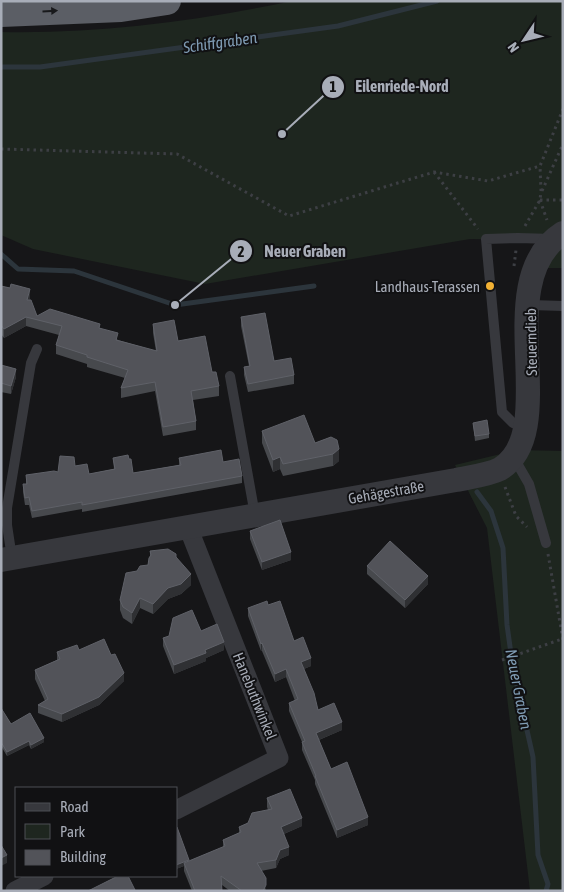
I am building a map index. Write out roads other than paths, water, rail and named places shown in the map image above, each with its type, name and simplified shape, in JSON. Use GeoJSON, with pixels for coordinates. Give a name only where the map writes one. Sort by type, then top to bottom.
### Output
{"type":"FeatureCollection","features":[{"type":"Feature","properties":{"kind":"highway"},"geometry":{"type":"LineString","coordinates":[[1,13],[121,8],[167,1]]}},
{"type":"Feature","properties":{"kind":"street","name":"Steuerndieb"},"geometry":{"type":"LineString","coordinates":[[506,464],[526,444],[530,430],[533,409],[530,305],[532,282],[535,268],[542,252],[558,236]]}},
{"type":"Feature","properties":{"kind":"street","name":"Gehägestraße"},"geometry":{"type":"LineString","coordinates":[[7,559],[456,480],[506,464]]}},
{"type":"Feature","properties":{"kind":"street","name":"Hanebuthwinkel"},"geometry":{"type":"LineString","coordinates":[[178,809],[279,758],[188,527]]}},
{"type":"Feature","properties":{"kind":"street"},"geometry":{"type":"LineString","coordinates":[[14,891],[42,877]]}},
{"type":"Feature","properties":{"kind":"lane"},"geometry":{"type":"LineString","coordinates":[[530,430],[513,423],[502,412],[486,239],[558,236]]}},
{"type":"Feature","properties":{"kind":"lane"},"geometry":{"type":"LineString","coordinates":[[530,305],[563,306]]}},
{"type":"Feature","properties":{"kind":"lane"},"geometry":{"type":"LineString","coordinates":[[7,559],[7,508],[31,363],[37,349]]}},
{"type":"Feature","properties":{"kind":"lane"},"geometry":{"type":"LineString","coordinates":[[230,376],[255,515]]}},
{"type":"Feature","properties":{"kind":"lane"},"geometry":{"type":"LineString","coordinates":[[506,464],[528,484],[546,543]]}},
{"type":"Feature","properties":{"kind":"waterway","name":"Schiffgraben"},"geometry":{"type":"LineString","coordinates":[[1,67],[40,67],[338,26],[437,1]]}},
{"type":"Feature","properties":{"kind":"waterway","name":"Neuer Graben"},"geometry":{"type":"LineString","coordinates":[[1,254],[18,269],[74,271],[175,305],[314,286]]}},
{"type":"Feature","properties":{"kind":"waterway","name":"Neuer Graben"},"geometry":{"type":"LineString","coordinates":[[477,492],[491,511],[503,548],[507,625],[513,668],[533,757],[538,855],[548,884],[546,891]]}},
{"type":"Feature","properties":{"kind":"place","name":"Eilenriede-Nord"},"geometry":{"type":"Point","coordinates":[282,134]}},
{"type":"Feature","properties":{"kind":"place","name":"Landhaus-Terassen"},"geometry":{"type":"Point","coordinates":[490,286]}},
{"type":"Feature","properties":{"kind":"place","name":"Neuer Graben"},"geometry":{"type":"Point","coordinates":[175,305]}}]}
